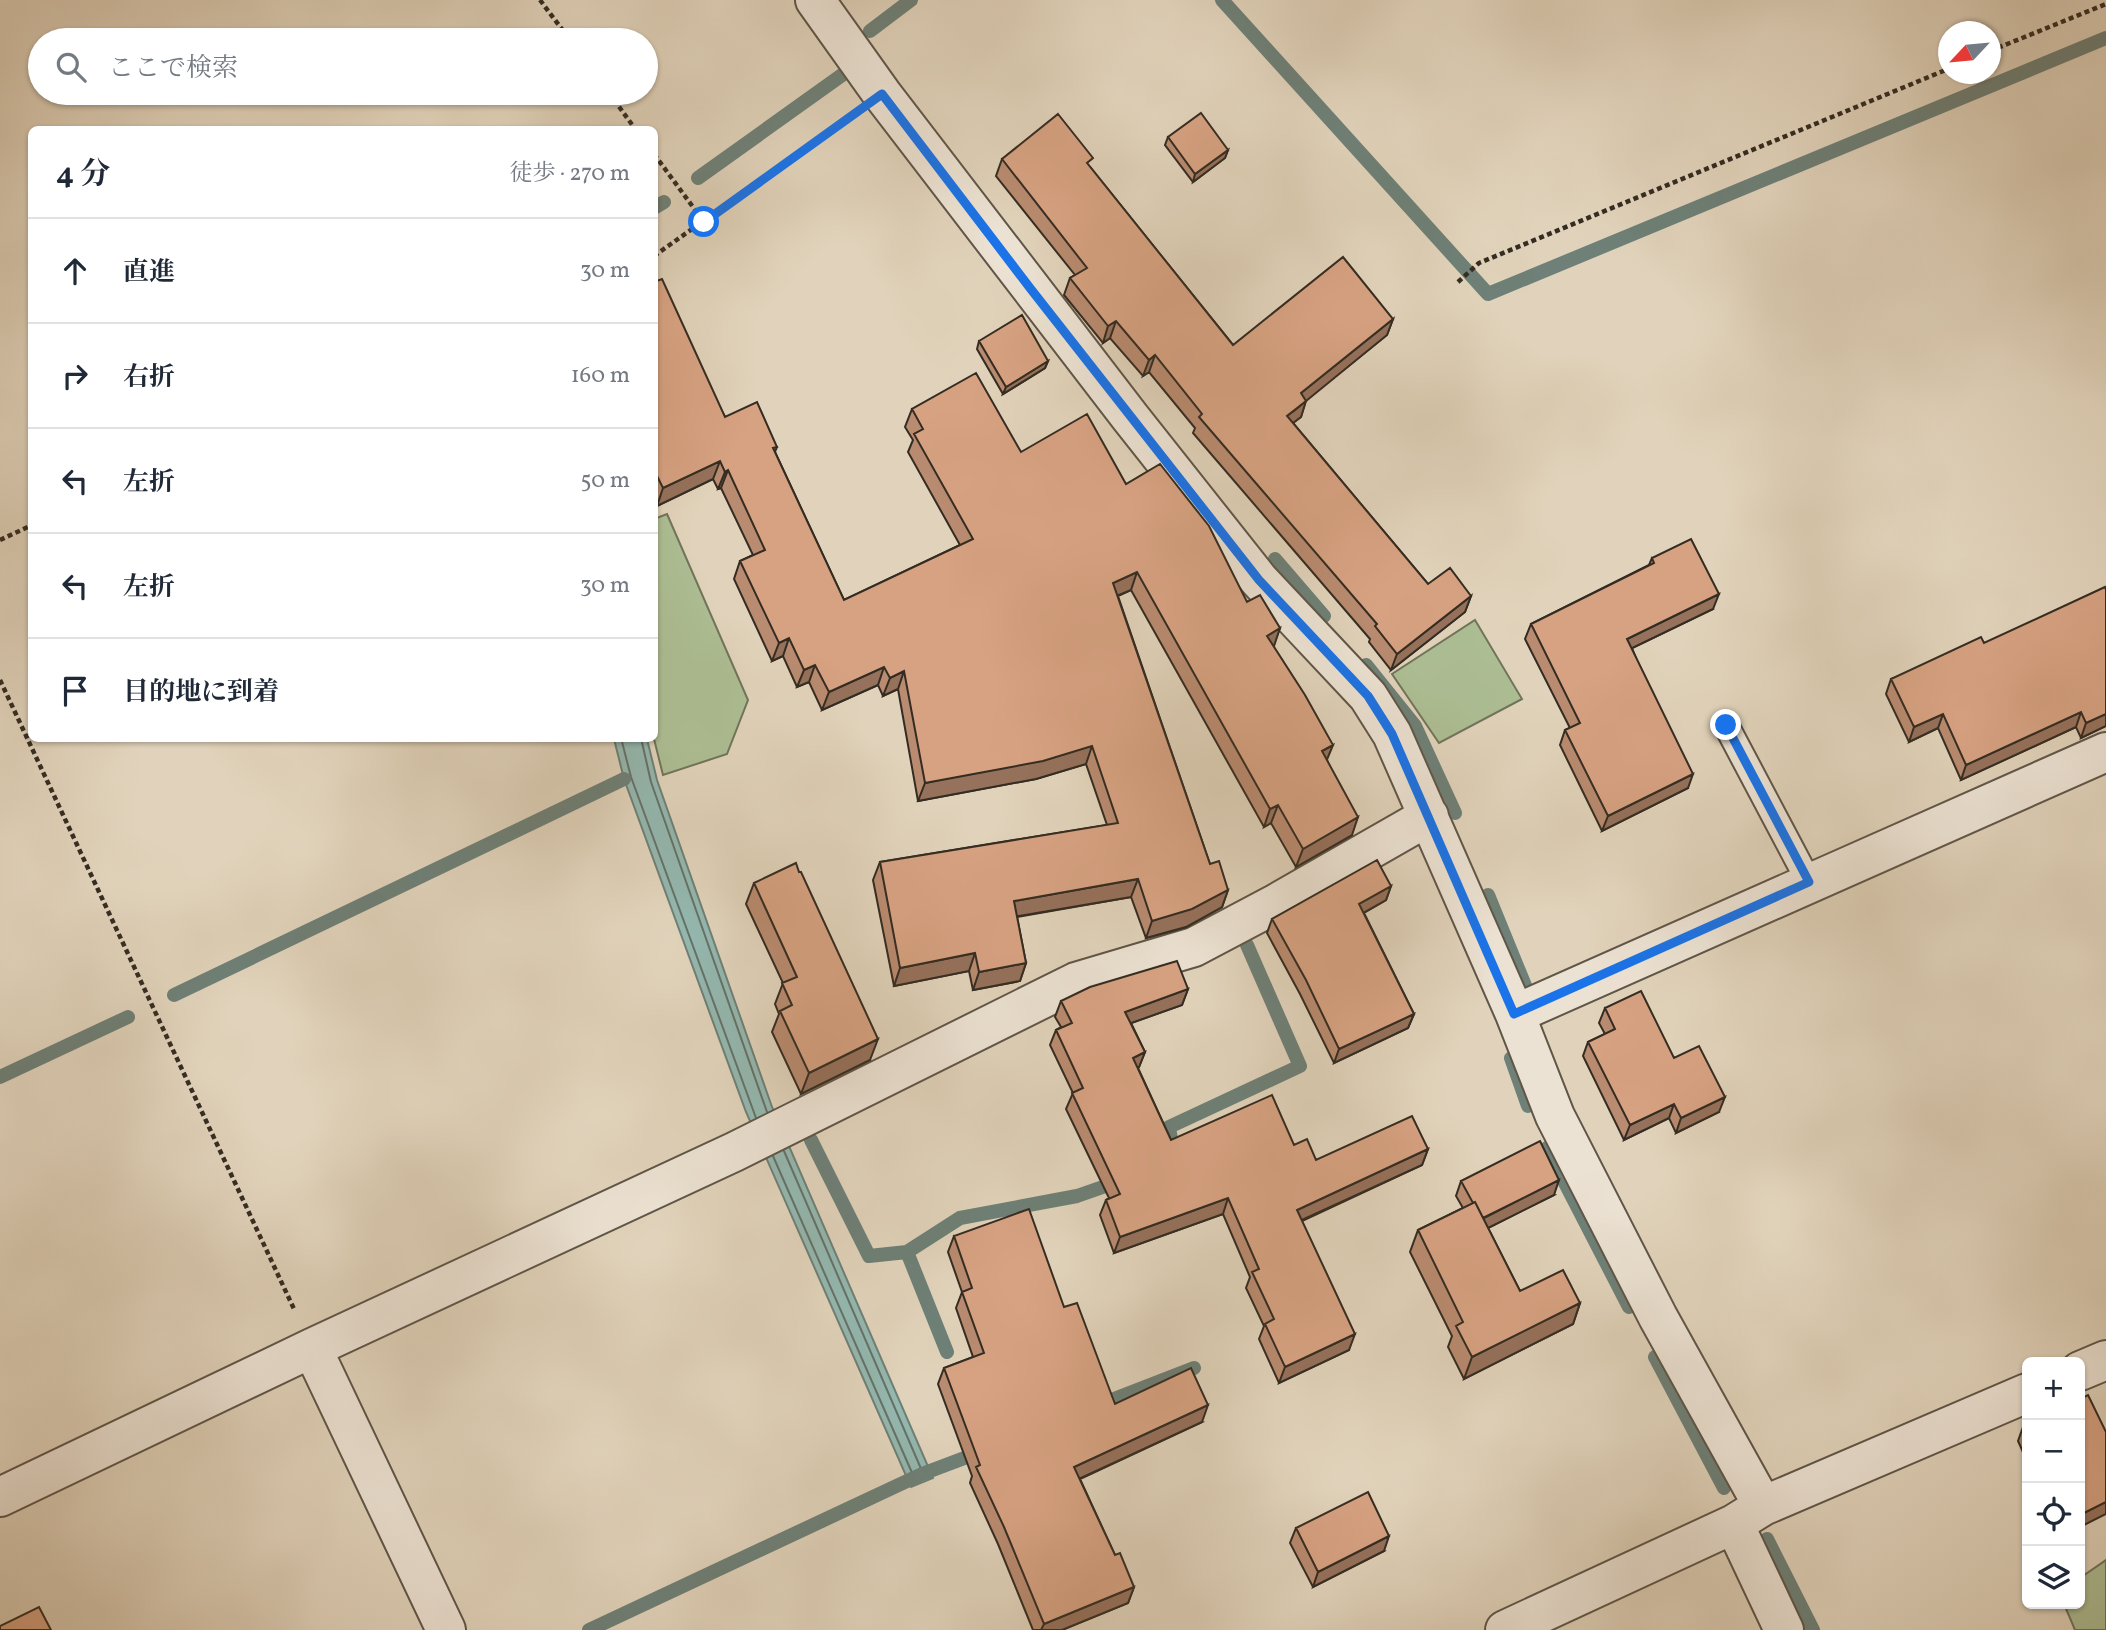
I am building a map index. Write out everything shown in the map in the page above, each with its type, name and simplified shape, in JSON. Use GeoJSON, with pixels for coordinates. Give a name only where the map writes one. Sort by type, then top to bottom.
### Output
{"type":"FeatureCollection","features":[{"type":"Feature","properties":{"kind":"street"},"geometry":{"type":"LineString","coordinates":[[815,0],[882,94],[1030,288],[1259,580],[1368,696],[1392,734],[1514,1014],[1555,1116],[1657,1317],[1748,1515],[1784,1630]]}},
{"type":"Feature","properties":{"kind":"street"},"geometry":{"type":"LineString","coordinates":[[1514,1014],[2106,752]]}},
{"type":"Feature","properties":{"kind":"street"},"geometry":{"type":"LineString","coordinates":[[0,1497],[312,1348],[734,1152],[1076,982],[1194,947],[1278,903],[1429,816]]}},
{"type":"Feature","properties":{"kind":"street"},"geometry":{"type":"LineString","coordinates":[[312,1348],[446,1630]]}},
{"type":"Feature","properties":{"kind":"street"},"geometry":{"type":"LineString","coordinates":[[2085,1369],[2106,1360]]}},
{"type":"Feature","properties":{"kind":"street"},"geometry":{"type":"LineString","coordinates":[[1505,1630],[1748,1515],[2022,1395]]}},
{"type":"Feature","properties":{"kind":"lane"},"geometry":{"type":"LineString","coordinates":[[1726,725],[1809,882]]}},
{"type":"Feature","properties":{"kind":"path"},"geometry":{"type":"LineString","coordinates":[[540,0],[561,28]]}},
{"type":"Feature","properties":{"kind":"path"},"geometry":{"type":"LineString","coordinates":[[2001,47],[2106,4]]}},
{"type":"Feature","properties":{"kind":"path"},"geometry":{"type":"LineString","coordinates":[[1458,282],[1479,263],[1938,73]]}},
{"type":"Feature","properties":{"kind":"path"},"geometry":{"type":"LineString","coordinates":[[658,253],[882,94]]}},
{"type":"Feature","properties":{"kind":"path"},"geometry":{"type":"LineString","coordinates":[[618,105],[633,126]]}},
{"type":"Feature","properties":{"kind":"path"},"geometry":{"type":"LineString","coordinates":[[658,159],[704,222]]}},
{"type":"Feature","properties":{"kind":"path"},"geometry":{"type":"LineString","coordinates":[[0,540],[28,527]]}},
{"type":"Feature","properties":{"kind":"path"},"geometry":{"type":"LineString","coordinates":[[0,680],[28,740]]}},
{"type":"Feature","properties":{"kind":"path"},"geometry":{"type":"LineString","coordinates":[[29,742],[312,1348]]}},
{"type":"Feature","properties":{"kind":"green space"},"geometry":{"type":"Polygon","coordinates":[[[667,514],[748,700],[727,754],[663,775],[655,742],[658,742],[658,517],[667,514]]]}},
{"type":"Feature","properties":{"kind":"green space"},"geometry":{"type":"Polygon","coordinates":[[[1475,620],[1522,699],[1439,743],[1392,674],[1475,620]]]}},
{"type":"Feature","properties":{"kind":"green space"},"geometry":{"type":"Polygon","coordinates":[[[2106,1560],[2106,1630],[2075,1630],[2066,1609],[2085,1609],[2085,1575],[2106,1560]]]}},
{"type":"Feature","properties":{"kind":"water"},"geometry":{"type":"Polygon","coordinates":[[[615,742],[648,742],[657,780],[772,1107],[933,1478],[911,1487],[746,1112],[624,779],[615,742]]]}},
{"type":"Feature","properties":{"kind":"building"},"geometry":{"type":"Polygon","coordinates":[[[1201,113],[1228,150],[1195,174],[1168,137],[1201,113]]]}},
{"type":"Feature","properties":{"kind":"building"},"geometry":{"type":"Polygon","coordinates":[[[1058,114],[1093,158],[1087,163],[1233,345],[1343,257],[1393,319],[1301,393],[1306,401],[1287,416],[1428,584],[1450,568],[1471,596],[1397,654],[1375,626],[1377,624],[1199,417],[1202,414],[1155,355],[1149,360],[1116,321],[1108,326],[1070,278],[1087,268],[1002,159],[1058,114]]]}},
{"type":"Feature","properties":{"kind":"building"},"geometry":{"type":"Polygon","coordinates":[[[662,279],[725,417],[757,402],[777,447],[773,448],[844,600],[973,539],[914,434],[923,429],[912,409],[976,373],[1021,452],[1087,414],[1126,484],[1160,464],[1209,526],[1247,602],[1260,595],[1280,628],[1267,636],[1333,745],[1322,751],[1358,817],[1303,849],[1278,805],[1270,809],[1137,572],[1113,583],[1210,864],[1219,861],[1228,890],[1192,909],[1152,921],[1138,879],[1014,901],[1026,963],[979,972],[975,953],[900,968],[880,862],[1118,823],[1092,746],[1043,761],[925,783],[904,671],[890,678],[884,667],[829,692],[815,665],[804,670],[789,638],[779,643],[740,561],[765,550],[728,470],[725,472],[720,461],[663,488],[658,478],[658,280],[662,279]]]}},
{"type":"Feature","properties":{"kind":"building"},"geometry":{"type":"Polygon","coordinates":[[[1022,315],[1048,361],[1006,387],[979,341],[1022,315]]]}},
{"type":"Feature","properties":{"kind":"building"},"geometry":{"type":"Polygon","coordinates":[[[1691,539],[1719,594],[1627,639],[1693,774],[1608,816],[1565,730],[1580,723],[1531,624],[1654,563],[1652,558],[1691,539]]]}},
{"type":"Feature","properties":{"kind":"building"},"geometry":{"type":"Polygon","coordinates":[[[2105,587],[2106,714],[2086,723],[2081,712],[1966,765],[1943,714],[1914,727],[1891,679],[1981,637],[1984,643],[2105,587]]]}},
{"type":"Feature","properties":{"kind":"building"},"geometry":{"type":"Polygon","coordinates":[[[1377,860],[1391,886],[1359,904],[1414,1014],[1339,1049],[1306,980],[1272,919],[1377,860]]]}},
{"type":"Feature","properties":{"kind":"building"},"geometry":{"type":"Polygon","coordinates":[[[796,863],[878,1039],[809,1073],[780,1011],[792,1005],[782,983],[797,977],[754,883],[796,863]]]}},
{"type":"Feature","properties":{"kind":"building"},"geometry":{"type":"Polygon","coordinates":[[[1177,961],[1188,989],[1125,1012],[1145,1052],[1133,1058],[1171,1140],[1272,1095],[1294,1145],[1307,1139],[1316,1160],[1412,1116],[1428,1149],[1297,1210],[1355,1334],[1285,1367],[1265,1324],[1274,1319],[1252,1272],[1259,1269],[1228,1198],[1120,1237],[1106,1200],[1120,1194],[1072,1093],[1083,1088],[1056,1030],[1072,1023],[1061,1001],[1090,987],[1177,961]]]}},
{"type":"Feature","properties":{"kind":"building"},"geometry":{"type":"Polygon","coordinates":[[[1641,991],[1674,1058],[1699,1046],[1725,1097],[1681,1118],[1674,1104],[1630,1125],[1588,1042],[1615,1029],[1605,1008],[1641,991]]]}},
{"type":"Feature","properties":{"kind":"building"},"geometry":{"type":"Polygon","coordinates":[[[1540,1141],[1559,1180],[1483,1218],[1461,1181],[1540,1141]]]}},
{"type":"Feature","properties":{"kind":"building"},"geometry":{"type":"Polygon","coordinates":[[[1475,1202],[1520,1291],[1563,1270],[1580,1303],[1472,1357],[1456,1326],[1463,1322],[1418,1230],[1475,1202]]]}},
{"type":"Feature","properties":{"kind":"building"},"geometry":{"type":"Polygon","coordinates":[[[1029,1209],[1064,1307],[1077,1303],[1115,1404],[1191,1368],[1208,1405],[1074,1467],[1115,1555],[1120,1553],[1134,1587],[1044,1624],[976,1467],[980,1465],[944,1368],[984,1353],[962,1292],[972,1288],[954,1236],[1029,1209]]]}},
{"type":"Feature","properties":{"kind":"building"},"geometry":{"type":"Polygon","coordinates":[[[2088,1395],[2106,1432],[2106,1502],[2085,1512],[2085,1420],[2085,1396],[2088,1395]]]}},
{"type":"Feature","properties":{"kind":"building"},"geometry":{"type":"Polygon","coordinates":[[[1368,1492],[1389,1536],[1318,1572],[1296,1528],[1368,1492]]]}},
{"type":"Feature","properties":{"kind":"building"},"geometry":{"type":"Polygon","coordinates":[[[39,1607],[51,1630],[0,1630],[0,1626],[39,1607]]]}},
{"type":"Feature","properties":{"kind":"waterway"},"geometry":{"type":"LineString","coordinates":[[870,31],[911,0]]}},
{"type":"Feature","properties":{"kind":"waterway"},"geometry":{"type":"LineString","coordinates":[[1222,0],[1488,294],[2106,38]]}},
{"type":"Feature","properties":{"kind":"waterway"},"geometry":{"type":"LineString","coordinates":[[698,178],[842,75]]}},
{"type":"Feature","properties":{"kind":"waterway"},"geometry":{"type":"LineString","coordinates":[[658,206],[664,202]]}},
{"type":"Feature","properties":{"kind":"waterway"},"geometry":{"type":"LineString","coordinates":[[1275,559],[1324,616]]}},
{"type":"Feature","properties":{"kind":"waterway"},"geometry":{"type":"LineString","coordinates":[[1366,665],[1415,726],[1455,813]]}},
{"type":"Feature","properties":{"kind":"waterway"},"geometry":{"type":"LineString","coordinates":[[174,995],[624,779]]}},
{"type":"Feature","properties":{"kind":"waterway"},"geometry":{"type":"LineString","coordinates":[[1488,895],[1526,988]]}},
{"type":"Feature","properties":{"kind":"waterway"},"geometry":{"type":"LineString","coordinates":[[1174,1158],[1169,1127],[1300,1066],[1247,945]]}},
{"type":"Feature","properties":{"kind":"waterway"},"geometry":{"type":"LineString","coordinates":[[0,1077],[128,1017]]}},
{"type":"Feature","properties":{"kind":"waterway"},"geometry":{"type":"LineString","coordinates":[[1511,1058],[1528,1106]]}},
{"type":"Feature","properties":{"kind":"waterway"},"geometry":{"type":"LineString","coordinates":[[811,1140],[869,1256],[907,1252],[960,1218],[1077,1196],[1120,1181]]}},
{"type":"Feature","properties":{"kind":"waterway"},"geometry":{"type":"LineString","coordinates":[[1547,1148],[1629,1307]]}},
{"type":"Feature","properties":{"kind":"waterway"},"geometry":{"type":"LineString","coordinates":[[907,1252],[947,1352]]}},
{"type":"Feature","properties":{"kind":"waterway"},"geometry":{"type":"LineString","coordinates":[[1655,1357],[1724,1488]]}},
{"type":"Feature","properties":{"kind":"waterway"},"geometry":{"type":"LineString","coordinates":[[1096,1406],[1194,1368]]}},
{"type":"Feature","properties":{"kind":"waterway"},"geometry":{"type":"LineString","coordinates":[[589,1630],[922,1474],[983,1451]]}},
{"type":"Feature","properties":{"kind":"waterway"},"geometry":{"type":"LineString","coordinates":[[1767,1539],[1813,1630]]}},
{"type":"Feature","properties":{"kind":"route"},"geometry":{"type":"LineString","coordinates":[[704,222],[882,94],[1259,580],[1368,696],[1392,734],[1514,1014],[1809,882],[1726,725]]}}]}
